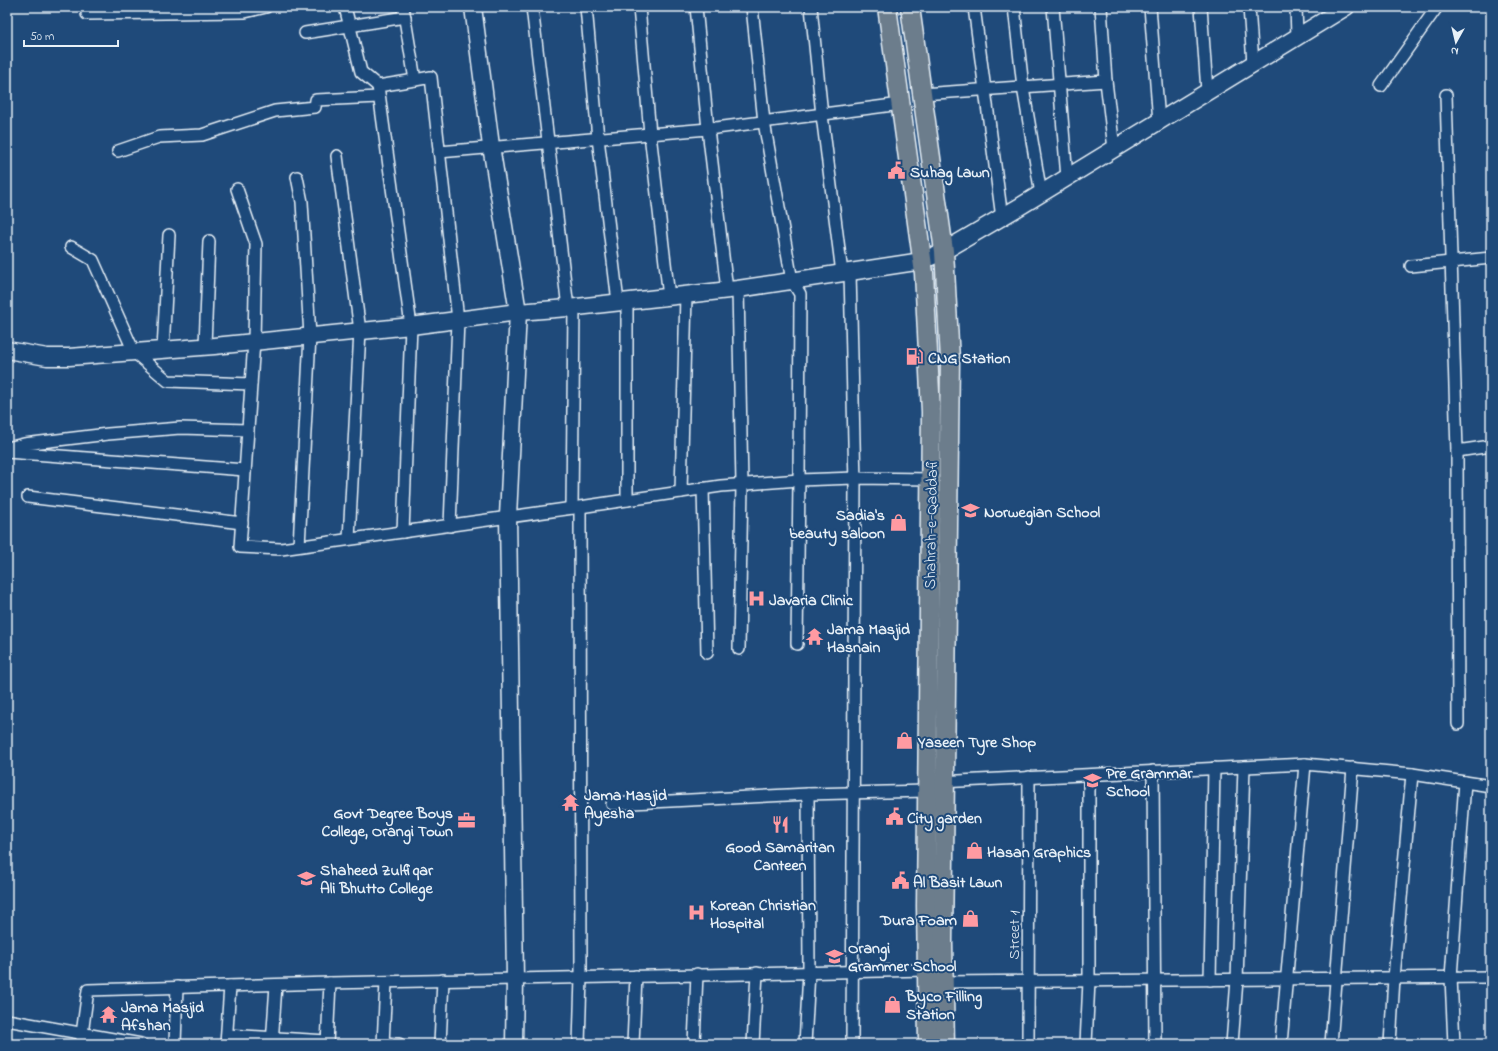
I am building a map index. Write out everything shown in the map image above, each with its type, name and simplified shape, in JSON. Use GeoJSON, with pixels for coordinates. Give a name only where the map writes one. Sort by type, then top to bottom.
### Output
{"type":"FeatureCollection","features":[{"type":"Feature","properties":{"kind":"main road","name":"Shahrah-e-Qaddafi"},"geometry":{"type":"LineString","coordinates":[[887,7],[922,261],[931,412],[926,787],[928,1044]]}},
{"type":"Feature","properties":{"kind":"main road","name":"Shahrah-e-Qaddafi"},"geometry":{"type":"LineString","coordinates":[[910,7],[944,251],[950,360],[945,782],[945,1044]]}},
{"type":"Feature","properties":{"kind":"street"},"geometry":{"type":"LineString","coordinates":[[87,14],[221,10],[245,12],[266,7]]}},
{"type":"Feature","properties":{"kind":"street"},"geometry":{"type":"LineString","coordinates":[[346,7],[361,72],[379,92],[411,326],[403,532]]}},
{"type":"Feature","properties":{"kind":"street"},"geometry":{"type":"LineString","coordinates":[[473,7],[491,146],[518,312],[508,516],[514,1044]]}},
{"type":"Feature","properties":{"kind":"street"},"geometry":{"type":"LineString","coordinates":[[532,7],[548,144],[571,308],[576,508],[581,977],[579,1044]]}},
{"type":"Feature","properties":{"kind":"street"},"geometry":{"type":"LineString","coordinates":[[586,7],[598,138],[623,302],[627,500]]}},
{"type":"Feature","properties":{"kind":"street"},"geometry":{"type":"LineString","coordinates":[[639,7],[650,134],[669,297]]}},
{"type":"Feature","properties":{"kind":"street"},"geometry":{"type":"LineString","coordinates":[[696,7],[708,129],[733,290],[742,484],[739,649]]}},
{"type":"Feature","properties":{"kind":"street"},"geometry":{"type":"LineString","coordinates":[[752,7],[764,122],[792,281],[800,294],[797,644]]}},
{"type":"Feature","properties":{"kind":"street"},"geometry":{"type":"LineString","coordinates":[[811,7],[822,115],[846,273],[855,478],[852,1044]]}},
{"type":"Feature","properties":{"kind":"street"},"geometry":{"type":"LineString","coordinates":[[974,7],[1002,218]]}},
{"type":"Feature","properties":{"kind":"street"},"geometry":{"type":"LineString","coordinates":[[1014,7],[1023,87],[1041,194]]}},
{"type":"Feature","properties":{"kind":"street"},"geometry":{"type":"LineString","coordinates":[[1053,7],[1067,178]]}},
{"type":"Feature","properties":{"kind":"street"},"geometry":{"type":"LineString","coordinates":[[1101,7],[1106,81],[1114,149]]}},
{"type":"Feature","properties":{"kind":"street"},"geometry":{"type":"LineString","coordinates":[[1150,7],[1159,122]]}},
{"type":"Feature","properties":{"kind":"street"},"geometry":{"type":"LineString","coordinates":[[1201,7],[1207,91]]}},
{"type":"Feature","properties":{"kind":"street"},"geometry":{"type":"LineString","coordinates":[[1249,7],[1253,63]]}},
{"type":"Feature","properties":{"kind":"street"},"geometry":{"type":"LineString","coordinates":[[1296,7],[1297,36]]}},
{"type":"Feature","properties":{"kind":"street"},"geometry":{"type":"LineString","coordinates":[[7,342],[7,350],[47,357],[70,357],[163,350],[411,326],[518,312],[571,308],[733,290],[922,261],[944,251],[1002,218],[1346,7]]}},
{"type":"Feature","properties":{"kind":"street"},"geometry":{"type":"LineString","coordinates":[[1381,86],[1437,7]]}},
{"type":"Feature","properties":{"kind":"street"},"geometry":{"type":"LineString","coordinates":[[305,33],[351,26],[404,12],[415,80]]}},
{"type":"Feature","properties":{"kind":"street"},"geometry":{"type":"LineString","coordinates":[[118,151],[159,137],[202,135],[275,111],[315,107],[316,100],[379,92],[415,80],[431,77],[458,320],[450,526]]}},
{"type":"Feature","properties":{"kind":"street"},"geometry":{"type":"LineString","coordinates":[[922,94],[1106,81]]}},
{"type":"Feature","properties":{"kind":"street"},"geometry":{"type":"LineString","coordinates":[[1446,95],[1457,450],[1458,724]]}},
{"type":"Feature","properties":{"kind":"street"},"geometry":{"type":"LineString","coordinates":[[439,152],[491,146],[548,144],[598,138],[708,129],[900,104]]}},
{"type":"Feature","properties":{"kind":"street"},"geometry":{"type":"LineString","coordinates":[[337,156],[360,331],[349,539]]}},
{"type":"Feature","properties":{"kind":"street"},"geometry":{"type":"LineString","coordinates":[[297,177],[302,202],[310,336],[299,546]]}},
{"type":"Feature","properties":{"kind":"street"},"geometry":{"type":"LineString","coordinates":[[237,189],[256,244],[254,341],[240,547],[281,548],[299,546],[450,526],[508,516],[576,508],[703,488],[742,484],[855,478],[931,479]]}},
{"type":"Feature","properties":{"kind":"street"},"geometry":{"type":"LineString","coordinates":[[163,350],[169,235]]}},
{"type":"Feature","properties":{"kind":"street"},"geometry":{"type":"LineString","coordinates":[[205,346],[209,241]]}},
{"type":"Feature","properties":{"kind":"street"},"geometry":{"type":"LineString","coordinates":[[71,247],[93,260],[134,352],[168,381],[251,384]]}},
{"type":"Feature","properties":{"kind":"street"},"geometry":{"type":"LineString","coordinates":[[1411,266],[1491,258]]}},
{"type":"Feature","properties":{"kind":"street"},"geometry":{"type":"LineString","coordinates":[[681,492],[686,295]]}},
{"type":"Feature","properties":{"kind":"street"},"geometry":{"type":"LineString","coordinates":[[7,448],[24,444],[108,434],[180,428],[248,430]]}},
{"type":"Feature","properties":{"kind":"street"},"geometry":{"type":"LineString","coordinates":[[1457,450],[1491,446]]}},
{"type":"Feature","properties":{"kind":"street"},"geometry":{"type":"LineString","coordinates":[[7,452],[245,470]]}},
{"type":"Feature","properties":{"kind":"street"},"geometry":{"type":"LineString","coordinates":[[703,488],[707,653]]}},
{"type":"Feature","properties":{"kind":"street"},"geometry":{"type":"LineString","coordinates":[[28,497],[242,524]]}},
{"type":"Feature","properties":{"kind":"street"},"geometry":{"type":"LineString","coordinates":[[1281,1044],[1305,764]]}},
{"type":"Feature","properties":{"kind":"street"},"geometry":{"type":"LineString","coordinates":[[612,804],[854,793],[926,787],[945,782],[1305,764],[1412,774],[1491,786]]}},
{"type":"Feature","properties":{"kind":"street"},"geometry":{"type":"LineString","coordinates":[[1232,1044],[1237,980],[1244,767]]}},
{"type":"Feature","properties":{"kind":"street"},"geometry":{"type":"LineString","coordinates":[[1210,980],[1214,768]]}},
{"type":"Feature","properties":{"kind":"street"},"geometry":{"type":"LineString","coordinates":[[1332,1044],[1353,768]]}},
{"type":"Feature","properties":{"kind":"street"},"geometry":{"type":"LineString","coordinates":[[1153,771],[1155,1044]]}},
{"type":"Feature","properties":{"kind":"street"},"geometry":{"type":"LineString","coordinates":[[1086,1044],[1089,981],[1089,774]]}},
{"type":"Feature","properties":{"kind":"street"},"geometry":{"type":"LineString","coordinates":[[1390,1044],[1394,978],[1412,774]]}},
{"type":"Feature","properties":{"kind":"street","name":"Street 1"},"geometry":{"type":"LineString","coordinates":[[1028,1044],[1029,778]]}},
{"type":"Feature","properties":{"kind":"street"},"geometry":{"type":"LineString","coordinates":[[1454,1044],[1451,978],[1465,782]]}},
{"type":"Feature","properties":{"kind":"street"},"geometry":{"type":"LineString","coordinates":[[805,1044],[809,972],[808,794]]}},
{"type":"Feature","properties":{"kind":"street"},"geometry":{"type":"LineString","coordinates":[[82,1039],[88,990],[443,980],[927,970]]}},
{"type":"Feature","properties":{"kind":"street"},"geometry":{"type":"LineString","coordinates":[[753,1044],[756,973]]}},
{"type":"Feature","properties":{"kind":"street"},"geometry":{"type":"LineString","coordinates":[[694,1044],[697,974]]}},
{"type":"Feature","properties":{"kind":"street"},"geometry":{"type":"LineString","coordinates":[[633,1044],[636,976]]}},
{"type":"Feature","properties":{"kind":"street"},"geometry":{"type":"LineString","coordinates":[[944,982],[1491,977]]}},
{"type":"Feature","properties":{"kind":"street"},"geometry":{"type":"LineString","coordinates":[[440,1044],[443,980]]}},
{"type":"Feature","properties":{"kind":"street"},"geometry":{"type":"LineString","coordinates":[[386,982],[383,1043],[399,1044]]}},
{"type":"Feature","properties":{"kind":"street"},"geometry":{"type":"LineString","coordinates":[[230,986],[226,1039],[327,1043],[330,983]]}},
{"type":"Feature","properties":{"kind":"street"},"geometry":{"type":"LineString","coordinates":[[272,1041],[276,984]]}},
{"type":"Feature","properties":{"kind":"street"},"geometry":{"type":"LineString","coordinates":[[175,1044],[177,987]]}},
{"type":"Feature","properties":{"kind":"street"},"geometry":{"type":"LineString","coordinates":[[7,1020],[82,1039],[138,1044]]}},
{"type":"Feature","properties":{"kind":"place","name":"Suhag Lawn"},"geometry":{"type":"Point","coordinates":[897,171]}},
{"type":"Feature","properties":{"kind":"place","name":"CNG Station"},"geometry":{"type":"Point","coordinates":[915,357]}},
{"type":"Feature","properties":{"kind":"place","name":"Norwegian School"},"geometry":{"type":"Point","coordinates":[971,511]}},
{"type":"Feature","properties":{"kind":"place","name":"Sadia's beauty saloon"},"geometry":{"type":"Point","coordinates":[898,523]}},
{"type":"Feature","properties":{"kind":"place","name":"Javaria Clinic"},"geometry":{"type":"Point","coordinates":[756,599]}},
{"type":"Feature","properties":{"kind":"place","name":"Jama Masjid Hasnain"},"geometry":{"type":"Point","coordinates":[814,637]}},
{"type":"Feature","properties":{"kind":"place","name":"Yaseen Tyre Shop"},"geometry":{"type":"Point","coordinates":[905,741]}},
{"type":"Feature","properties":{"kind":"place","name":"Pre Grammar School"},"geometry":{"type":"Point","coordinates":[1093,781]}},
{"type":"Feature","properties":{"kind":"place","name":"Jama Masjid Ayesha"},"geometry":{"type":"Point","coordinates":[571,803]}},
{"type":"Feature","properties":{"kind":"place","name":"City garden"},"geometry":{"type":"Point","coordinates":[894,817]}},
{"type":"Feature","properties":{"kind":"place","name":"Govt Degree Boys College, Orangi Town"},"geometry":{"type":"Point","coordinates":[466,821]}},
{"type":"Feature","properties":{"kind":"place","name":"Good Samaritan Canteen"},"geometry":{"type":"Point","coordinates":[780,825]}},
{"type":"Feature","properties":{"kind":"place","name":"Hasan Graphics"},"geometry":{"type":"Point","coordinates":[974,851]}},
{"type":"Feature","properties":{"kind":"place","name":"Shaheed Zulfiqar Ali Bhutto College"},"geometry":{"type":"Point","coordinates":[307,878]}},
{"type":"Feature","properties":{"kind":"place","name":"Al Basit Lawn"},"geometry":{"type":"Point","coordinates":[900,881]}},
{"type":"Feature","properties":{"kind":"place","name":"Korean Christian Hospital"},"geometry":{"type":"Point","coordinates":[697,913]}},
{"type":"Feature","properties":{"kind":"place","name":"Dura Foam"},"geometry":{"type":"Point","coordinates":[970,919]}},
{"type":"Feature","properties":{"kind":"place","name":"Orangi Grammer School"},"geometry":{"type":"Point","coordinates":[835,956]}},
{"type":"Feature","properties":{"kind":"place","name":"Byco Filling Station"},"geometry":{"type":"Point","coordinates":[893,1004]}},
{"type":"Feature","properties":{"kind":"place","name":"Jama Masjid Afshan"},"geometry":{"type":"Point","coordinates":[108,1015]}}]}
